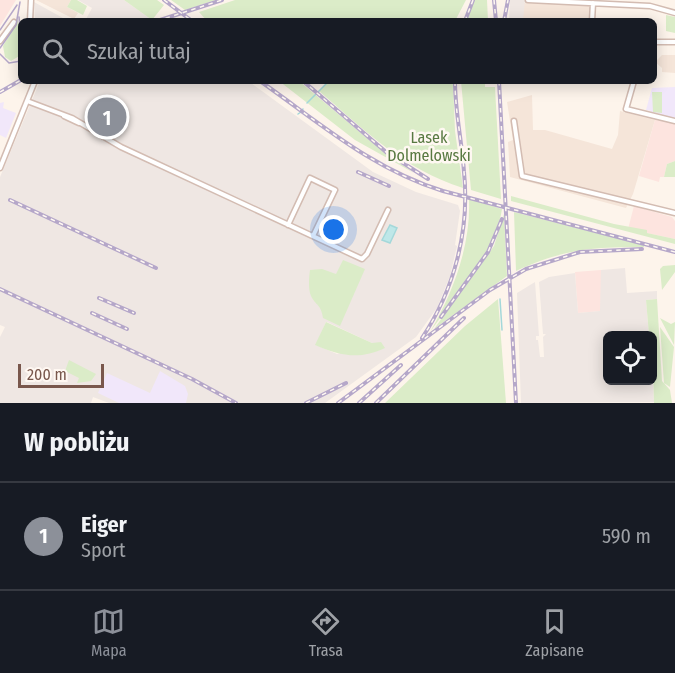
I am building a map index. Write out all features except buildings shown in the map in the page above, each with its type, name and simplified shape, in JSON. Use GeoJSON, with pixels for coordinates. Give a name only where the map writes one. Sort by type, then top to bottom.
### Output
{"type":"FeatureCollection","features":[{"type":"Feature","properties":{"kind":"street"},"geometry":{"type":"LineString","coordinates":[[30,18],[31,0]]}},
{"type":"Feature","properties":{"kind":"street"},"geometry":{"type":"LineString","coordinates":[[528,1],[650,6],[675,13]]}},
{"type":"Feature","properties":{"kind":"street"},"geometry":{"type":"LineString","coordinates":[[592,3],[592,18]]}},
{"type":"Feature","properties":{"kind":"street"},"geometry":{"type":"LineString","coordinates":[[0,41],[14,21]]}},
{"type":"Feature","properties":{"kind":"street"},"geometry":{"type":"LineString","coordinates":[[657,42],[675,42]]}},
{"type":"Feature","properties":{"kind":"street"},"geometry":{"type":"LineString","coordinates":[[0,168],[34,84]]}},
{"type":"Feature","properties":{"kind":"street"},"geometry":{"type":"LineString","coordinates":[[633,84],[626,109],[675,121]]}},
{"type":"Feature","properties":{"kind":"street"},"geometry":{"type":"LineString","coordinates":[[27,101],[80,123],[121,147],[364,258],[387,210]]}},
{"type":"Feature","properties":{"kind":"street"},"geometry":{"type":"LineString","coordinates":[[514,121],[522,176],[675,213]]}},
{"type":"Feature","properties":{"kind":"street"},"geometry":{"type":"LineString","coordinates":[[288,225],[310,178],[335,190],[313,236]]}},
{"type":"Feature","properties":{"kind":"shaded area"},"geometry":{"type":"Polygon","coordinates":[[[0,0],[16,0],[0,26],[0,0]]]}},
{"type":"Feature","properties":{"kind":"shaded area"},"geometry":{"type":"Polygon","coordinates":[[[36,0],[71,0],[67,7],[78,13],[72,18],[36,0]]]}},
{"type":"Feature","properties":{"kind":"shaded area"},"geometry":{"type":"Polygon","coordinates":[[[78,0],[124,0],[149,18],[87,18],[92,8],[78,0]]]}},
{"type":"Feature","properties":{"kind":"shaded area"},"geometry":{"type":"Polygon","coordinates":[[[510,0],[525,0],[523,18],[509,18],[510,0]]]}},
{"type":"Feature","properties":{"kind":"shaded area"},"geometry":{"type":"Polygon","coordinates":[[[34,2],[63,18],[35,18],[34,2]]]}},
{"type":"Feature","properties":{"kind":"shaded area"},"geometry":{"type":"Polygon","coordinates":[[[523,3],[591,4],[590,18],[523,18],[523,3]]]}},
{"type":"Feature","properties":{"kind":"shaded area"},"geometry":{"type":"Polygon","coordinates":[[[662,55],[675,55],[675,73],[662,72],[657,60],[662,55]]]}},
{"type":"Feature","properties":{"kind":"shaded area"},"geometry":{"type":"Polygon","coordinates":[[[39,84],[252,84],[373,172],[416,192],[458,205],[460,211],[455,245],[457,246],[450,276],[437,308],[416,337],[325,403],[109,403],[93,397],[91,403],[0,403],[0,337],[5,327],[0,325],[0,177],[39,84]],[[326,322],[316,345],[337,354],[372,343],[326,322]]]}},
{"type":"Feature","properties":{"kind":"shaded area"},"geometry":{"type":"Polygon","coordinates":[[[675,87],[675,119],[651,115],[651,111],[646,110],[652,88],[675,87]]]}},
{"type":"Feature","properties":{"kind":"shaded area"},"geometry":{"type":"Polygon","coordinates":[[[532,95],[533,130],[545,130],[612,149],[618,135],[620,111],[655,120],[633,194],[626,208],[510,177],[508,142],[513,140],[507,102],[532,95]]]}},
{"type":"Feature","properties":{"kind":"shaded area"},"geometry":{"type":"Polygon","coordinates":[[[4,102],[3,108],[16,113],[6,138],[0,135],[0,103],[4,102]]]}},
{"type":"Feature","properties":{"kind":"shaded area"},"geometry":{"type":"Polygon","coordinates":[[[655,120],[675,122],[675,161],[667,164],[664,177],[660,177],[659,182],[639,176],[655,120]]]}},
{"type":"Feature","properties":{"kind":"shaded area"},"geometry":{"type":"Polygon","coordinates":[[[634,206],[672,217],[675,221],[675,239],[628,229],[634,206]]]}},
{"type":"Feature","properties":{"kind":"shaded area"},"geometry":{"type":"Polygon","coordinates":[[[625,268],[627,293],[657,291],[657,299],[646,300],[649,331],[603,331],[603,385],[653,385],[654,402],[521,403],[517,293],[535,282],[539,336],[536,336],[536,340],[538,340],[540,357],[544,357],[543,337],[546,334],[543,334],[539,282],[549,277],[575,273],[578,313],[600,311],[601,270],[625,268]]]}},
{"type":"Feature","properties":{"kind":"shaded area"},"geometry":{"type":"Polygon","coordinates":[[[601,270],[601,311],[578,313],[575,272],[601,270]]]}},
{"type":"Feature","properties":{"kind":"shaded area"},"geometry":{"type":"Polygon","coordinates":[[[160,371],[185,386],[188,394],[186,403],[119,403],[98,393],[107,373],[150,393],[160,371]]]}},
{"type":"Feature","properties":{"kind":"green space"},"geometry":{"type":"Polygon","coordinates":[[[71,0],[77,0],[87,6],[83,15],[67,7],[71,0]]]}},
{"type":"Feature","properties":{"kind":"green space"},"geometry":{"type":"Polygon","coordinates":[[[124,0],[157,0],[164,5],[154,18],[149,18],[124,0]]]}},
{"type":"Feature","properties":{"kind":"green space"},"geometry":{"type":"Polygon","coordinates":[[[171,0],[216,0],[185,10],[171,0]]]}},
{"type":"Feature","properties":{"kind":"green space"},"geometry":{"type":"Polygon","coordinates":[[[235,0],[466,0],[457,18],[204,18],[199,12],[235,0]]]}},
{"type":"Feature","properties":{"kind":"green space"},"geometry":{"type":"Polygon","coordinates":[[[474,0],[487,0],[488,18],[468,18],[474,0]]]}},
{"type":"Feature","properties":{"kind":"green space"},"geometry":{"type":"Polygon","coordinates":[[[666,15],[675,17],[675,33],[666,31],[666,15]]]}},
{"type":"Feature","properties":{"kind":"green space"},"geometry":{"type":"Polygon","coordinates":[[[18,19],[18,57],[11,61],[5,57],[3,46],[18,19]]]}},
{"type":"Feature","properties":{"kind":"green space"},"geometry":{"type":"Polygon","coordinates":[[[283,84],[303,84],[380,149],[414,173],[355,140],[283,84]]]}},
{"type":"Feature","properties":{"kind":"green space","name":"Lasek Dolmelowski"},"geometry":{"type":"Polygon","coordinates":[[[327,84],[453,84],[455,131],[463,188],[404,160],[369,134],[319,91],[327,84]]]}},
{"type":"Feature","properties":{"kind":"green space"},"geometry":{"type":"Polygon","coordinates":[[[461,84],[485,84],[485,87],[495,87],[501,199],[471,190],[461,84]]]}},
{"type":"Feature","properties":{"kind":"green space"},"geometry":{"type":"Polygon","coordinates":[[[652,92],[662,92],[662,113],[653,112],[652,92]]]}},
{"type":"Feature","properties":{"kind":"green space"},"geometry":{"type":"Polygon","coordinates":[[[675,161],[675,177],[664,177],[667,164],[675,161]]]}},
{"type":"Feature","properties":{"kind":"green space"},"geometry":{"type":"Polygon","coordinates":[[[511,196],[614,224],[647,230],[647,233],[675,239],[675,244],[511,201],[511,196]]]}},
{"type":"Feature","properties":{"kind":"green space"},"geometry":{"type":"Polygon","coordinates":[[[469,199],[502,209],[498,226],[474,274],[430,332],[453,284],[464,250],[469,199]]]}},
{"type":"Feature","properties":{"kind":"green space"},"geometry":{"type":"Polygon","coordinates":[[[514,212],[644,245],[644,247],[578,251],[549,258],[516,271],[514,212]]]}},
{"type":"Feature","properties":{"kind":"green space"},"geometry":{"type":"Polygon","coordinates":[[[504,214],[507,276],[434,329],[494,246],[504,214]]]}},
{"type":"Feature","properties":{"kind":"green space"},"geometry":{"type":"Polygon","coordinates":[[[343,260],[365,269],[340,326],[323,318],[320,308],[311,296],[309,279],[310,270],[322,269],[336,274],[343,260]]]}},
{"type":"Feature","properties":{"kind":"green space"},"geometry":{"type":"Polygon","coordinates":[[[675,265],[675,272],[662,290],[660,269],[663,266],[675,265]]]}},
{"type":"Feature","properties":{"kind":"green space"},"geometry":{"type":"Polygon","coordinates":[[[498,299],[506,403],[385,403],[465,326],[498,299]]]}},
{"type":"Feature","properties":{"kind":"green space"},"geometry":{"type":"Polygon","coordinates":[[[657,299],[662,381],[670,390],[672,403],[654,403],[653,385],[657,385],[657,331],[649,331],[646,300],[657,299]]]}},
{"type":"Feature","properties":{"kind":"green space"},"geometry":{"type":"Polygon","coordinates":[[[660,318],[671,324],[675,322],[674,345],[660,318]]]}},
{"type":"Feature","properties":{"kind":"green space"},"geometry":{"type":"Polygon","coordinates":[[[326,322],[372,343],[381,342],[385,348],[367,354],[350,355],[315,345],[326,322]]]}},
{"type":"Feature","properties":{"kind":"green space"},"geometry":{"type":"Polygon","coordinates":[[[660,327],[674,347],[670,387],[664,383],[660,327]]]}},
{"type":"Feature","properties":{"kind":"green space"},"geometry":{"type":"Polygon","coordinates":[[[69,360],[96,374],[91,381],[77,383],[79,378],[65,371],[69,360]]]}},
{"type":"Feature","properties":{"kind":"water"},"geometry":{"type":"Polygon","coordinates":[[[390,225],[397,228],[390,243],[382,240],[390,225]]]}},
{"type":"Feature","properties":{"kind":"waterway"},"geometry":{"type":"LineString","coordinates":[[307,103],[326,84]]}},
{"type":"Feature","properties":{"kind":"waterway"},"geometry":{"type":"LineString","coordinates":[[500,299],[502,330]]}},
{"type":"Feature","properties":{"kind":"tram line"},"geometry":{"type":"LineString","coordinates":[[0,48],[16,25],[20,2]]}},
{"type":"Feature","properties":{"kind":"tram line"},"geometry":{"type":"LineString","coordinates":[[0,30],[17,5]]}},
{"type":"Feature","properties":{"kind":"tram line"},"geometry":{"type":"LineString","coordinates":[[0,54],[9,63],[18,62]]}},
{"type":"Feature","properties":{"kind":"railway"},"geometry":{"type":"LineString","coordinates":[[164,0],[188,18]]}},
{"type":"Feature","properties":{"kind":"railway"},"geometry":{"type":"LineString","coordinates":[[166,18],[222,0]]}},
{"type":"Feature","properties":{"kind":"railway"},"geometry":{"type":"LineString","coordinates":[[466,18],[473,0]]}},
{"type":"Feature","properties":{"kind":"railway"},"geometry":{"type":"LineString","coordinates":[[494,0],[496,18]]}},
{"type":"Feature","properties":{"kind":"railway"},"geometry":{"type":"LineString","coordinates":[[505,18],[508,0]]}},
{"type":"Feature","properties":{"kind":"railway"},"geometry":{"type":"LineString","coordinates":[[0,92],[18,82]]}},
{"type":"Feature","properties":{"kind":"railway"},"geometry":{"type":"LineString","coordinates":[[264,84],[347,144],[417,182],[443,191],[675,252]]}},
{"type":"Feature","properties":{"kind":"railway"},"geometry":{"type":"LineString","coordinates":[[307,84],[386,152],[428,179]]}},
{"type":"Feature","properties":{"kind":"railway"},"geometry":{"type":"LineString","coordinates":[[422,338],[443,300],[462,238],[465,194],[455,84]]}},
{"type":"Feature","properties":{"kind":"railway"},"geometry":{"type":"LineString","coordinates":[[499,84],[516,403]]}},
{"type":"Feature","properties":{"kind":"railway"},"geometry":{"type":"LineString","coordinates":[[358,172],[389,186]]}},
{"type":"Feature","properties":{"kind":"railway"},"geometry":{"type":"LineString","coordinates":[[10,200],[156,268]]}},
{"type":"Feature","properties":{"kind":"railway"},"geometry":{"type":"LineString","coordinates":[[441,317],[488,252],[502,219]]}},
{"type":"Feature","properties":{"kind":"railway"},"geometry":{"type":"LineString","coordinates":[[338,403],[490,290],[526,269],[580,252],[642,249]]}},
{"type":"Feature","properties":{"kind":"railway"},"geometry":{"type":"LineString","coordinates":[[0,289],[192,379],[236,403]]}},
{"type":"Feature","properties":{"kind":"railway"},"geometry":{"type":"LineString","coordinates":[[99,298],[134,313]]}},
{"type":"Feature","properties":{"kind":"railway"},"geometry":{"type":"LineString","coordinates":[[92,313],[127,329]]}},
{"type":"Feature","properties":{"kind":"railway"},"geometry":{"type":"LineString","coordinates":[[376,403],[464,318]]}},
{"type":"Feature","properties":{"kind":"railway"},"geometry":{"type":"LineString","coordinates":[[359,403],[401,365]]}},
{"type":"Feature","properties":{"kind":"railway"},"geometry":{"type":"LineString","coordinates":[[306,403],[346,383]]}},
{"type":"Feature","properties":{"kind":"place","name":"Eiger"},"geometry":{"type":"Point","coordinates":[107,117]}}]}
